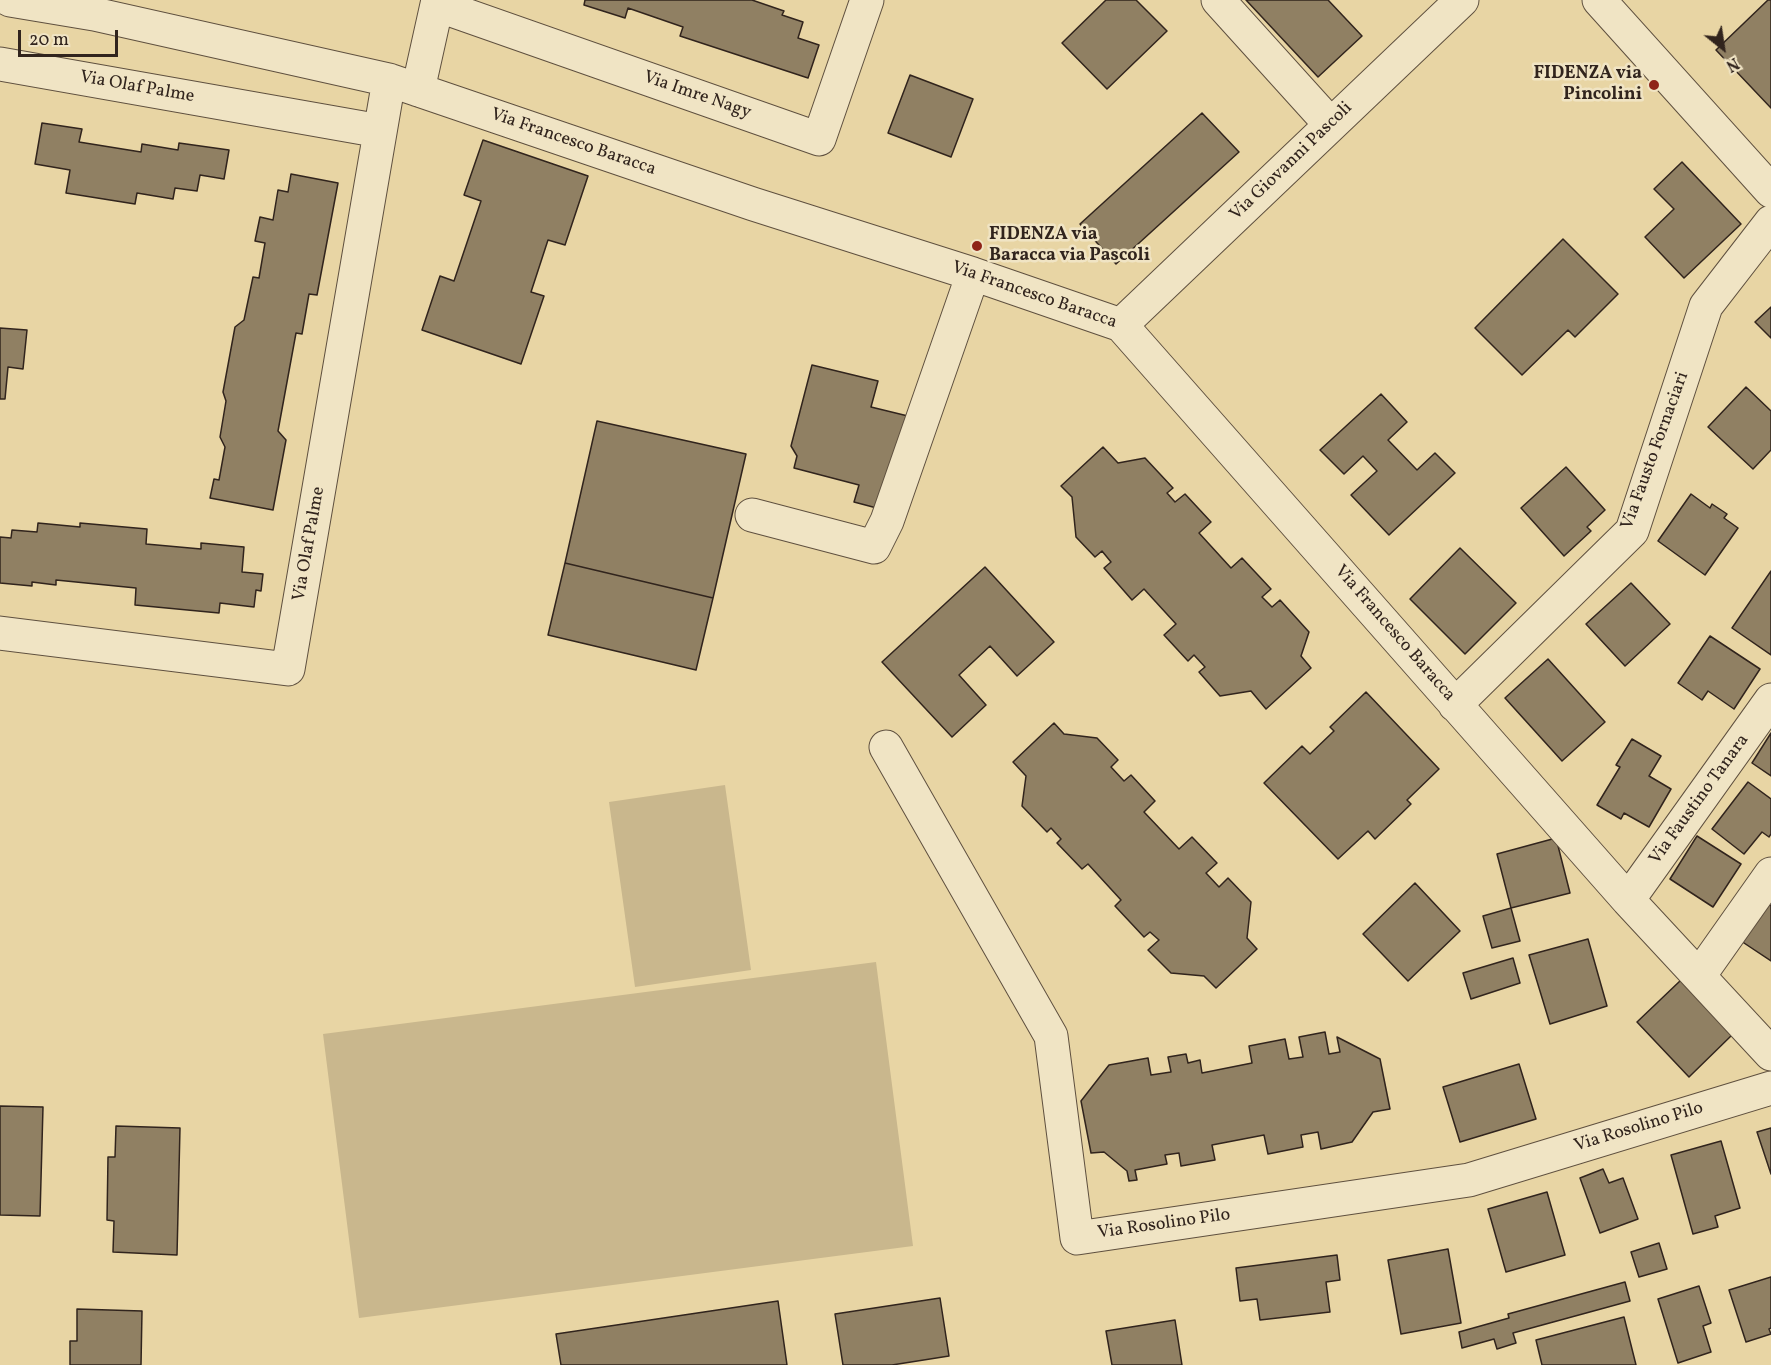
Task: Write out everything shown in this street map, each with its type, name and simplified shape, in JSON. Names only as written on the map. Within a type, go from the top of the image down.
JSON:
[{"type":"street","name":"Via Francesco Baracca","points":[[10,0],[94,14],[403,85],[753,204],[1121,324],[1628,900],[1771,1054]]},
{"type":"street","name":"Via Imre Nagy","points":[[403,85],[438,2],[819,139],[867,0]]},
{"type":"street","points":[[1218,0],[1331,125]]},
{"type":"street","name":"Via Giovanni Pascoli","points":[[1121,324],[1462,0]]},
{"type":"street","points":[[1599,0],[1771,191]]},
{"type":"street","name":"Via Olaf Palme","points":[[0,64],[380,131]]},
{"type":"street","name":"Via Olaf Palme","points":[[0,633],[288,669],[380,131],[403,85]]},
{"type":"street","name":"Via Fausto Fornaciari","points":[[1455,705],[1632,531],[1706,306],[1771,222]]},
{"type":"street","points":[[752,515],[874,547],[887,522],[973,274]]},
{"type":"street","name":"Via Faustino Tanara","points":[[1628,900],[1771,700]]},
{"type":"street","name":"Via Rosolino Pilo","points":[[886,747],[1050,1036],[1077,1238],[1469,1180],[1771,1088]]},
{"type":"street","points":[[1699,976],[1771,874]]},
{"type":"shaded area","points":[[725,785],[751,970],[635,987],[609,802]]},
{"type":"shaded area","points":[[876,962],[913,1246],[359,1318],[323,1034]]},
{"type":"building","points":[[585,0],[752,0],[784,11],[782,15],[803,22],[798,38],[819,45],[808,78],[680,36],[683,27],[628,8],[625,18],[584,5]]},
{"type":"building","points":[[1106,0],[1136,0],[1167,31],[1107,89],[1062,43]]},
{"type":"building","points":[[1246,0],[1328,0],[1362,36],[1318,77]]},
{"type":"building","points":[[1768,0],[1771,0],[1771,108],[1716,50]]},
{"type":"building","points":[[910,75],[973,99],[951,157],[888,133]]},
{"type":"building","points":[[1202,113],[1239,152],[1116,264],[1080,224]]},
{"type":"building","points":[[42,123],[82,129],[79,142],[141,152],[142,144],[178,150],[179,143],[229,150],[224,179],[200,175],[197,191],[175,188],[173,199],[137,193],[135,204],[66,193],[70,170],[35,164]]},
{"type":"building","points":[[483,140],[588,176],[565,245],[548,240],[531,292],[544,296],[521,364],[422,330],[440,276],[454,281],[481,201],[464,195]]},
{"type":"building","points":[[1682,162],[1741,224],[1684,278],[1645,237],[1674,209],[1654,189]]},
{"type":"building","points":[[291,174],[338,183],[317,295],[309,294],[302,334],[296,333],[278,431],[286,440],[273,510],[210,498],[214,479],[219,480],[225,447],[220,437],[226,401],[223,392],[235,327],[244,320],[253,277],[259,278],[265,243],[255,241],[260,217],[273,220],[278,190],[288,192]]},
{"type":"building","points":[[1563,239],[1618,294],[1575,337],[1568,330],[1522,375],[1475,328]]},
{"type":"building","points":[[1771,307],[1771,338],[1755,322]]},
{"type":"building","points":[[0,328],[27,330],[23,369],[8,367],[5,399],[0,399]]},
{"type":"building","points":[[812,365],[878,381],[871,407],[912,417],[888,511],[854,502],[859,485],[794,468],[797,456],[791,446]]},
{"type":"building","points":[[1746,387],[1771,411],[1771,450],[1753,469],[1708,427]]},
{"type":"building","points":[[1381,394],[1407,422],[1388,440],[1417,470],[1435,453],[1455,473],[1389,535],[1351,495],[1377,471],[1363,456],[1344,474],[1320,450]]},
{"type":"building","points":[[597,421],[746,454],[713,598],[565,563]]},
{"type":"building","points":[[1103,447],[1118,463],[1145,458],[1173,488],[1167,493],[1175,502],[1185,494],[1211,522],[1199,533],[1231,568],[1242,558],[1271,589],[1262,597],[1272,607],[1280,600],[1309,632],[1301,656],[1311,668],[1266,709],[1251,691],[1220,696],[1199,672],[1205,667],[1194,655],[1188,661],[1164,635],[1176,624],[1144,589],[1132,600],[1104,568],[1111,562],[1102,551],[1095,557],[1076,537],[1072,497],[1061,486]]},
{"type":"building","points":[[1566,467],[1605,510],[1587,527],[1591,531],[1564,556],[1521,508]]},
{"type":"building","points":[[1691,494],[1710,508],[1712,504],[1727,514],[1724,518],[1738,528],[1705,575],[1658,541]]},
{"type":"building","points":[[38,523],[80,527],[80,523],[147,529],[146,544],[201,549],[201,543],[244,547],[242,572],[263,574],[261,591],[256,590],[254,607],[220,603],[219,613],[135,605],[136,588],[56,580],[56,585],[32,582],[32,586],[0,583],[0,537],[11,538],[12,530],[37,532]]},
{"type":"building","points":[[1460,548],[1516,603],[1465,654],[1410,599]]},
{"type":"building","points":[[565,563],[713,598],[696,670],[548,635]]},
{"type":"building","points":[[985,567],[1054,642],[1017,676],[990,646],[959,675],[986,705],[952,737],[882,662]]},
{"type":"building","points":[[1771,571],[1771,655],[1732,628]]},
{"type":"building","points":[[1631,583],[1670,624],[1625,666],[1586,624]]},
{"type":"building","points":[[1710,636],[1760,669],[1734,709],[1708,691],[1702,700],[1678,683]]},
{"type":"building","points":[[1548,659],[1605,722],[1562,761],[1505,698]]},
{"type":"building","points":[[1366,692],[1439,769],[1407,800],[1411,804],[1375,839],[1368,831],[1338,859],[1264,783],[1302,746],[1310,754],[1334,731],[1330,727]]},
{"type":"building","points":[[1054,723],[1064,734],[1097,738],[1118,760],[1111,767],[1124,781],[1131,775],[1155,801],[1144,812],[1179,849],[1192,837],[1217,863],[1206,873],[1219,887],[1228,878],[1251,902],[1247,938],[1257,949],[1216,988],[1204,976],[1171,973],[1148,950],[1159,940],[1150,932],[1144,937],[1115,906],[1121,900],[1088,864],[1082,869],[1057,843],[1061,839],[1051,828],[1047,832],[1022,806],[1026,776],[1013,762]]},
{"type":"building","points":[[1771,733],[1771,776],[1752,763]]},
{"type":"building","points":[[1632,739],[1661,756],[1649,776],[1671,789],[1649,827],[1624,813],[1621,819],[1597,805],[1620,767],[1616,765]]},
{"type":"building","points":[[1748,782],[1771,799],[1771,834],[1769,837],[1762,832],[1744,854],[1712,829]]},
{"type":"building","points":[[1697,836],[1741,864],[1713,907],[1670,879]]},
{"type":"building","points":[[1556,838],[1570,893],[1511,908],[1497,854]]},
{"type":"building","points":[[1415,883],[1460,931],[1408,981],[1363,934]]},
{"type":"building","points":[[1768,903],[1771,906],[1771,961],[1741,941]]},
{"type":"building","points":[[1511,908],[1520,941],[1492,948],[1483,916]]},
{"type":"building","points":[[1588,939],[1607,1006],[1550,1024],[1529,955]]},
{"type":"building","points":[[1513,958],[1520,983],[1471,999],[1463,973]]},
{"type":"building","points":[[1681,980],[1733,1034],[1689,1077],[1637,1022]]},
{"type":"building","points":[[1325,1032],[1329,1054],[1340,1052],[1337,1037],[1380,1059],[1390,1109],[1373,1112],[1352,1142],[1321,1149],[1318,1132],[1301,1135],[1303,1147],[1268,1154],[1264,1135],[1212,1145],[1215,1160],[1181,1166],[1179,1153],[1165,1155],[1167,1164],[1135,1170],[1137,1180],[1129,1181],[1127,1171],[1104,1152],[1091,1153],[1081,1101],[1109,1065],[1148,1058],[1151,1075],[1171,1072],[1168,1057],[1186,1054],[1188,1063],[1200,1060],[1202,1073],[1252,1063],[1249,1046],[1285,1039],[1289,1059],[1303,1057],[1299,1037]]},
{"type":"building","points":[[1519,1064],[1536,1119],[1460,1142],[1443,1087]]},
{"type":"building","points":[[0,1106],[43,1107],[40,1216],[0,1215]]},
{"type":"building","points":[[116,1126],[180,1128],[177,1255],[113,1252],[114,1221],[107,1220],[108,1157],[115,1157]]},
{"type":"building","points":[[1771,1128],[1771,1174],[1757,1132]]},
{"type":"building","points":[[1721,1141],[1740,1208],[1715,1216],[1718,1227],[1693,1234],[1671,1155]]},
{"type":"building","points":[[1603,1169],[1609,1183],[1623,1178],[1638,1219],[1600,1233],[1580,1178]]},
{"type":"building","points":[[1547,1192],[1565,1255],[1506,1272],[1488,1209]]},
{"type":"building","points":[[1659,1243],[1667,1269],[1639,1277],[1631,1252]]},
{"type":"building","points":[[1448,1249],[1461,1323],[1401,1334],[1388,1260]]},
{"type":"building","points":[[1337,1255],[1340,1280],[1326,1282],[1330,1312],[1260,1320],[1257,1299],[1240,1301],[1236,1268]]},
{"type":"building","points":[[1771,1277],[1771,1328],[1769,1329],[1771,1334],[1746,1342],[1729,1290]]},
{"type":"building","points":[[1625,1282],[1630,1301],[1513,1333],[1516,1343],[1497,1349],[1494,1339],[1462,1348],[1459,1332],[1509,1318],[1508,1314]]},
{"type":"building","points":[[1699,1286],[1711,1323],[1703,1326],[1711,1352],[1678,1363],[1658,1299]]},
{"type":"building","points":[[940,1298],[949,1356],[892,1365],[843,1365],[835,1314]]},
{"type":"building","points":[[778,1301],[787,1365],[561,1365],[556,1334]]},
{"type":"building","points":[[77,1309],[142,1311],[141,1365],[70,1365],[70,1341],[77,1341]]},
{"type":"building","points":[[1624,1317],[1636,1365],[1542,1365],[1536,1340]]},
{"type":"building","points":[[1175,1320],[1182,1365],[1112,1365],[1106,1331]]},
{"type":"place","name":"FIDENZA via Pincolini","points":[[1654,85]]},
{"type":"place","name":"FIDENZA via Baracca via Pascoli","points":[[977,246]]}]
